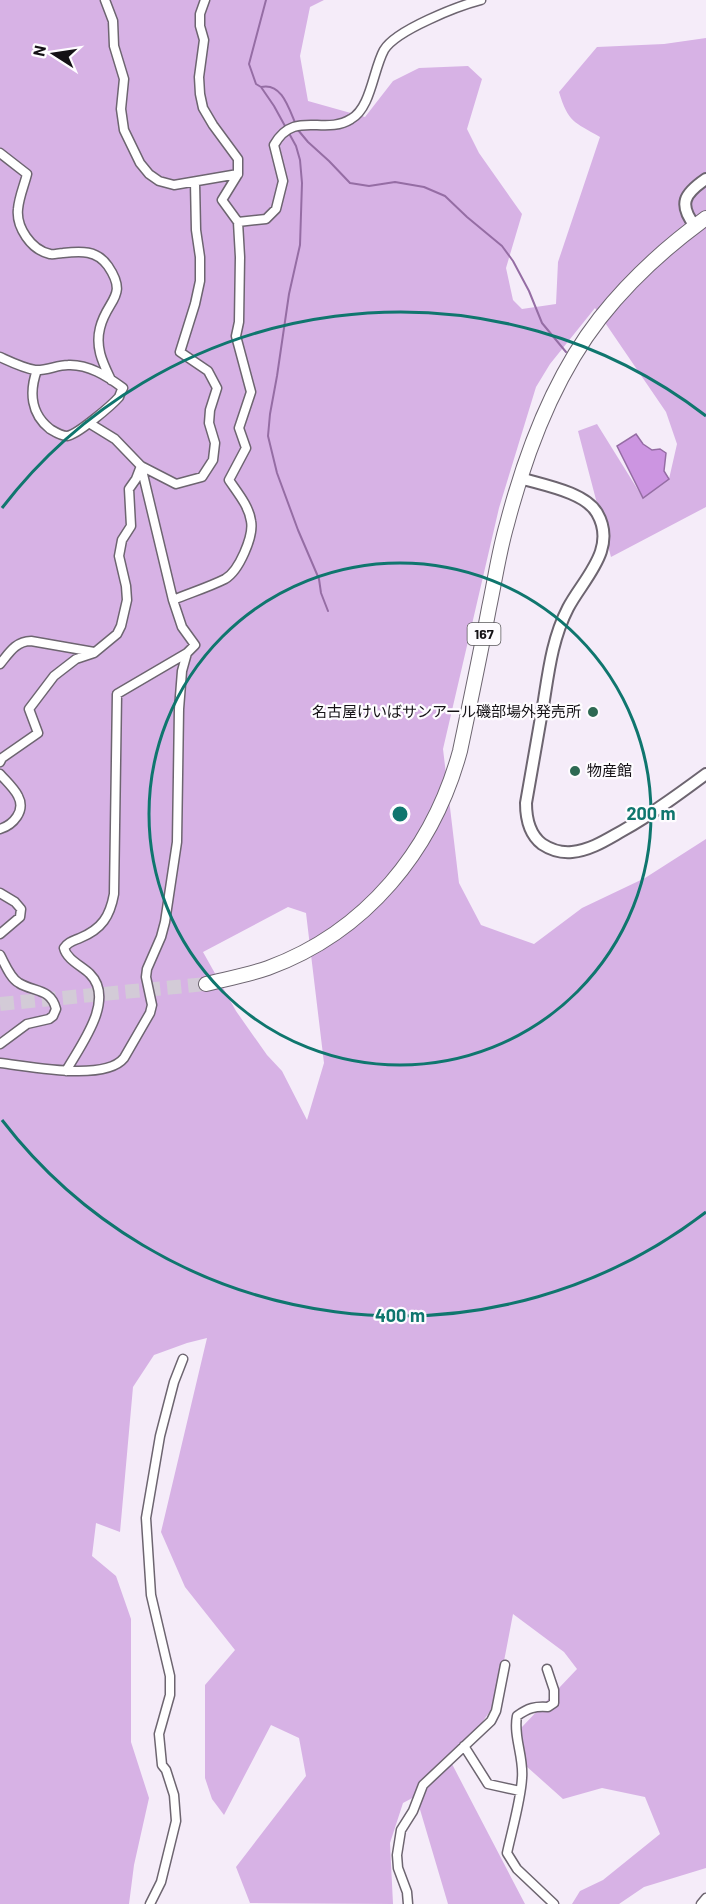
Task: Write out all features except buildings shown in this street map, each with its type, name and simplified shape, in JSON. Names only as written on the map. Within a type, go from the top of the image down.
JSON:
[{"type":"highway","name":"167","points":[[206,984],[268,968],[306,951],[345,926],[380,895],[410,860],[439,810],[456,767],[506,525],[539,426],[561,380],[599,320],[645,268],[701,222]]},
{"type":"street","points":[[105,0],[113,21],[114,46],[123,70],[121,109],[124,130],[140,163],[159,181],[174,185],[238,174]]},
{"type":"street","points":[[173,600],[228,578],[240,564],[248,546],[252,522],[245,504],[229,480],[246,448],[238,428],[250,393],[236,336],[239,322],[240,267],[238,222],[222,200],[238,174],[238,159],[203,108],[200,94],[199,77],[204,40],[200,26],[200,14],[204,0]]},
{"type":"street","points":[[238,222],[266,219],[276,209],[283,181],[274,145],[280,134],[302,124],[326,127],[350,120],[363,109],[378,64],[386,48],[400,35],[445,13],[481,0]]},
{"type":"street","points":[[0,153],[27,174],[17,211],[20,226],[27,239],[50,254],[80,251],[96,254],[107,264],[117,282],[118,289],[100,328],[99,354],[111,380]]},
{"type":"street","points":[[701,222],[687,216],[685,207],[689,193],[706,179]]},
{"type":"street","points":[[89,423],[115,439],[141,466],[176,484],[202,477],[213,460],[215,443],[210,423],[210,410],[216,388],[208,371],[180,352],[200,281],[195,182]]},
{"type":"street","points":[[0,357],[37,370],[67,365],[84,367],[123,388],[118,397],[89,423],[70,436],[66,436],[43,422],[37,415],[32,393],[37,370]]},
{"type":"street","points":[[66,1071],[86,1036],[100,1002],[96,983],[66,954],[64,948],[68,943],[99,928],[106,920],[112,904],[117,694],[195,645],[182,627],[173,600],[141,466]]},
{"type":"street","points":[[0,762],[2,758],[38,733],[29,709],[47,684],[75,659],[94,653],[117,634],[121,626],[126,586],[119,556],[122,540],[131,526],[129,489],[141,466]]},
{"type":"street","points":[[520,478],[574,495],[587,502],[597,513],[604,537],[602,550],[594,568],[568,608],[552,649],[526,803],[526,815],[536,839],[560,852],[588,849],[654,812],[706,774]]},
{"type":"street","points":[[0,664],[13,648],[24,641],[94,653]]},
{"type":"street","points":[[0,1063],[79,1072],[113,1067],[119,1064],[150,1013],[152,1005],[146,977],[165,922],[177,842],[179,709],[182,671],[187,652]]},
{"type":"street","points":[[0,774],[20,801],[18,816],[13,823],[0,830]]},
{"type":"street","points":[[0,893],[19,905],[21,913],[16,921],[0,934]]},
{"type":"street","points":[[0,955],[13,978],[22,985],[46,993],[56,1009],[49,1019],[27,1024],[0,1044]]},
{"type":"street","points":[[150,1904],[161,1882],[170,1855],[177,1821],[174,1795],[166,1770],[162,1765],[159,1734],[170,1695],[170,1676],[151,1595],[146,1518],[160,1436],[174,1382],[183,1359]]},
{"type":"street","points":[[408,1904],[398,1869],[397,1855],[401,1830],[413,1811],[423,1785],[491,1721],[496,1711],[506,1665]]},
{"type":"street","points":[[547,1669],[554,1690],[554,1703],[548,1707],[537,1706],[527,1709],[517,1716],[515,1726],[521,1753],[522,1779],[507,1853],[517,1869],[554,1904]]},
{"type":"street","points":[[464,1746],[488,1784],[520,1791]]},
{"type":"street","points":[[700,1904],[706,1898]]},
{"type":"shaded area","points":[[0,0],[324,0],[310,7],[300,56],[308,101],[365,117],[393,81],[419,68],[468,66],[482,79],[467,129],[479,153],[522,214],[506,268],[513,300],[522,309],[556,304],[558,262],[600,137],[573,120],[559,92],[597,47],[664,44],[706,38],[706,507],[611,557],[578,431],[597,424],[643,498],[669,479],[677,444],[666,412],[595,308],[550,364],[536,387],[499,508],[443,749],[459,883],[481,925],[534,944],[582,908],[645,878],[706,839],[706,1868],[644,1887],[619,1904],[572,1904],[580,1891],[603,1880],[660,1834],[645,1797],[602,1788],[563,1799],[516,1757],[522,1727],[577,1669],[564,1652],[513,1614],[496,1703],[452,1764],[525,1904],[448,1904],[416,1796],[403,1803],[390,1843],[393,1904],[250,1903],[236,1867],[306,1776],[299,1738],[271,1725],[224,1815],[212,1799],[205,1778],[205,1685],[235,1650],[185,1587],[161,1532],[207,1338],[154,1355],[133,1387],[120,1532],[96,1523],[92,1556],[116,1576],[131,1619],[131,1742],[149,1798],[134,1865],[129,1904],[0,1904]],"holes":[[[288,907],[306,913],[324,1063],[307,1120],[282,1071],[267,1055],[236,1011],[203,952]]]},
{"type":"shaded area","points":[[636,434],[643,444],[652,450],[660,449],[666,453],[664,471],[669,479],[643,498],[617,446]]},
{"type":"waterway","points":[[266,0],[249,64],[256,84],[261,87],[274,106],[296,146],[302,183],[300,245],[289,294],[268,436],[277,473],[319,579],[321,593],[328,611]]},
{"type":"waterway","points":[[261,87],[274,89],[284,98],[296,125]]},
{"type":"waterway","points":[[298,130],[350,183],[369,186],[395,182],[424,187],[445,196],[502,246],[529,291],[542,323],[566,352]]},
{"type":"tunnel","points":[[0,1004],[206,984]]},
{"type":"place","name":"名古屋けいばサンアール磯部場外発売所","points":[[593,712]]},
{"type":"place","name":"物産館","points":[[575,771]]}]
